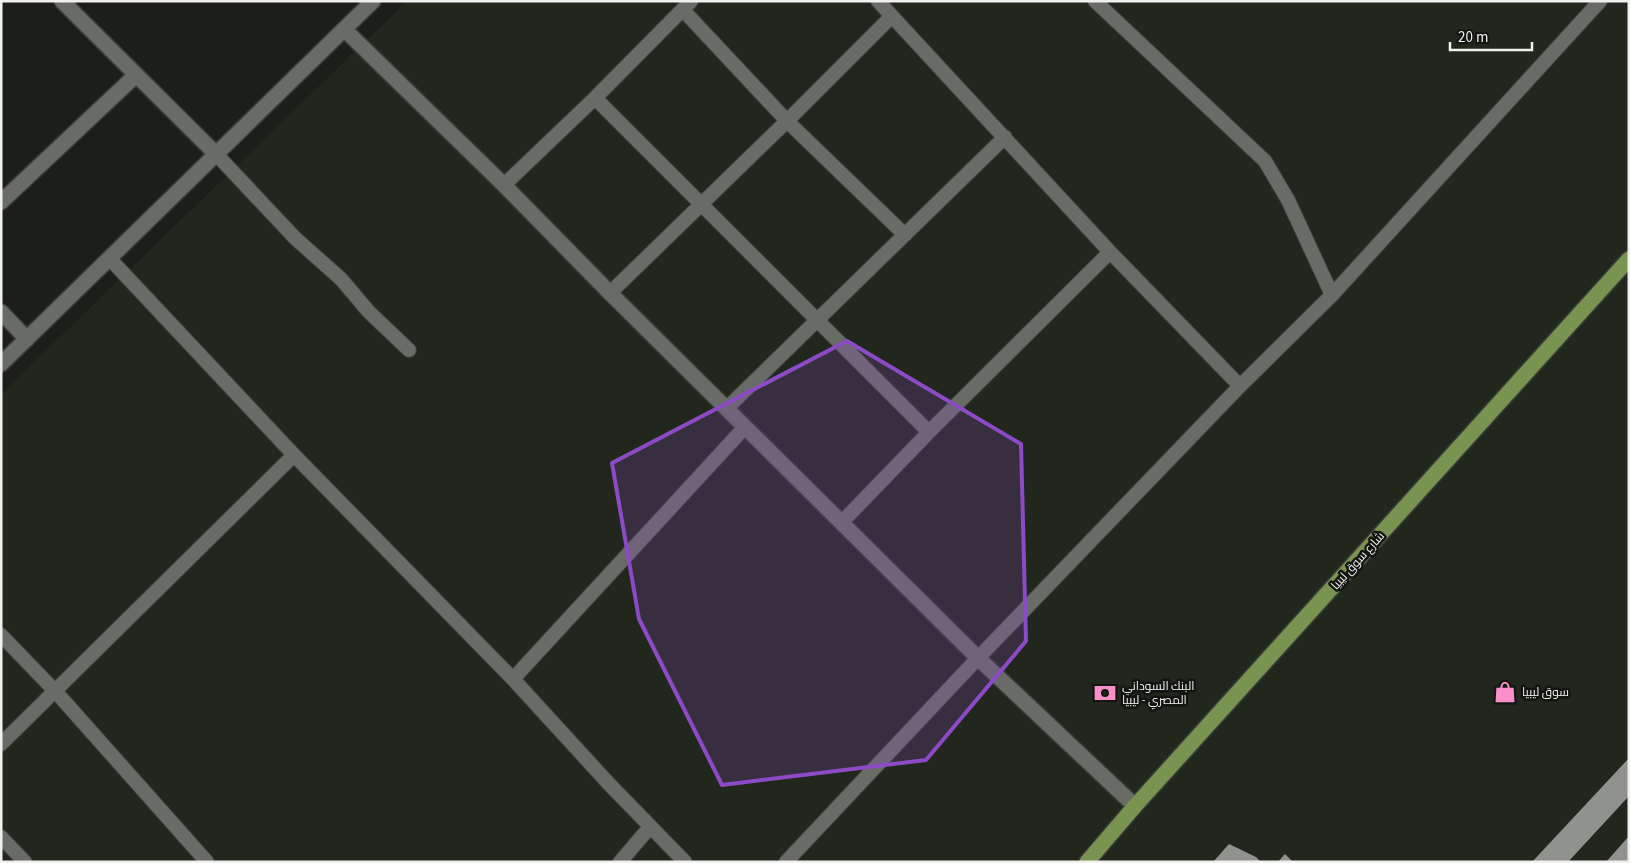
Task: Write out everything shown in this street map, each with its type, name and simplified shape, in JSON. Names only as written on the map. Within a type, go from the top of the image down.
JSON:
[{"type":"main road","name":"شارع سوق ليبيا","points":[[1087,862],[1135,806],[1629,259]]},
{"type":"street","points":[[62,1],[216,154]]},
{"type":"street","points":[[1,364],[373,1]]},
{"type":"street","points":[[344,29],[504,185],[610,293],[978,658],[1135,806]]},
{"type":"street","points":[[1,202],[136,75]]},
{"type":"street","points":[[1,312],[27,339]]},
{"type":"lane","points":[[878,1],[1110,252],[1240,386]]},
{"type":"lane","points":[[1095,1],[1265,161],[1288,200],[1332,295]]},
{"type":"lane","points":[[786,862],[978,658],[1240,386],[1332,295],[1600,1]]},
{"type":"lane","points":[[504,185],[687,5],[787,120],[904,235]]},
{"type":"lane","points":[[610,293],[892,16]]},
{"type":"lane","points":[[594,98],[929,432]]},
{"type":"lane","points":[[727,408],[1004,137]]},
{"type":"lane","points":[[216,154],[295,238],[341,279],[369,312],[409,350]]},
{"type":"lane","points":[[842,522],[929,432],[1110,252]]},
{"type":"lane","points":[[110,259],[294,455],[513,679],[650,827],[685,862]]},
{"type":"lane","points":[[513,679],[745,426]]},
{"type":"lane","points":[[1,744],[56,692],[294,455]]},
{"type":"lane","points":[[1,635],[56,692],[207,862]]},
{"type":"lane","points":[[620,862],[650,827]]},
{"type":"lane","points":[[1,838],[25,862]]},
{"type":"highlighted area","points":[[847,341],[1021,444],[1026,641],[926,760],[722,785],[639,619],[612,463]]},
{"type":"shaded area","name":"سوق ليبيا","points":[[407,1],[1629,1],[1629,862],[1,862],[1,394]]},
{"type":"building","points":[[1629,758],[1629,796],[1568,862],[1532,862]]},
{"type":"building","points":[[1629,836],[1629,862],[1606,862]]},
{"type":"building","points":[[1229,844],[1256,857],[1261,862],[1213,862]]},
{"type":"building","points":[[1285,854],[1293,862],[1278,862]]},
{"type":"place","name":"سوق ليبيا","points":[[1505,692]]},
{"type":"place","name":"البنك السوداني المصري - ليبيا","points":[[1105,693]]}]
